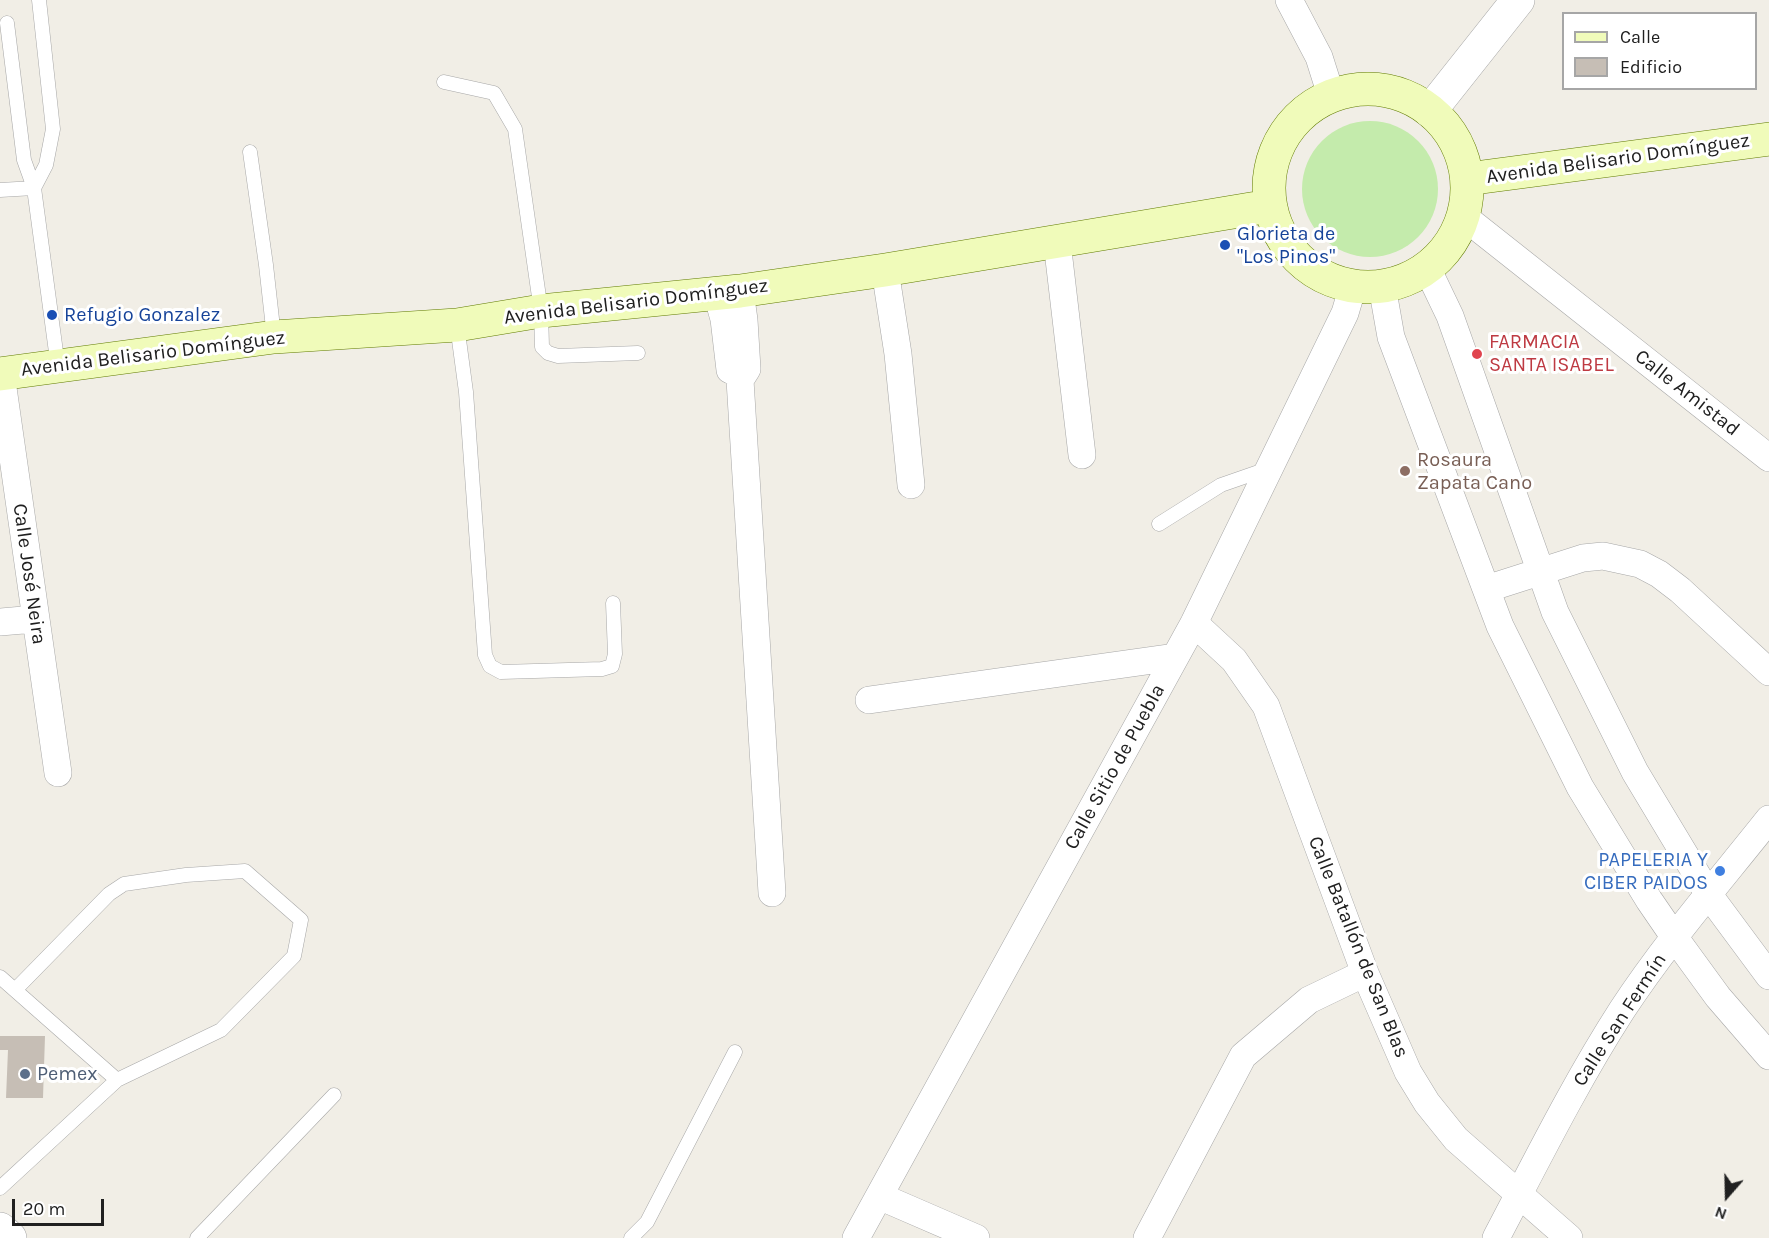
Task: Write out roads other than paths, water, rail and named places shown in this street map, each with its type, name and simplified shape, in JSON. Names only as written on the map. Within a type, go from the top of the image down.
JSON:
[{"type":"main road","points":[[1366,88],[1400,94],[1430,111],[1448,130],[1461,153],[1467,179],[1467,198],[1463,216],[1455,236],[1443,253],[1427,268],[1406,279],[1367,286],[1327,279],[1305,265],[1286,246],[1274,223],[1269,206],[1270,165],[1282,135],[1304,111],[1331,95],[1366,88]]},
{"type":"main road","name":"Avenida Belisario Domínguez","points":[[1467,179],[1769,139]]},
{"type":"main road","name":"Avenida Belisario Domínguez","points":[[0,370],[58,366],[274,338],[457,325],[541,311],[728,293],[885,270],[1269,206]]},
{"type":"street","points":[[1289,0],[1319,57],[1331,95]]},
{"type":"street","points":[[1430,111],[1518,0]]},
{"type":"street","name":"Calle Amistad","points":[[1463,216],[1769,458]]},
{"type":"street","points":[[1057,242],[1082,455]]},
{"type":"street","points":[[1427,268],[1450,316],[1555,612],[1635,772],[1709,895],[1769,976]]},
{"type":"street","points":[[885,270],[898,354],[911,484]]},
{"type":"street","points":[[1367,286],[1391,337],[1500,626],[1580,787],[1675,938],[1718,997],[1769,1056]]},
{"type":"street","name":"Calle Sitio de Puebla","points":[[856,1238],[1194,623],[1345,314],[1367,286]]},
{"type":"street","points":[[728,293],[744,320],[747,369],[740,380],[772,893]]},
{"type":"street","name":"Calle José Neira","points":[[0,370],[58,773]]},
{"type":"street","points":[[1486,589],[1583,558],[1612,558],[1640,564],[1659,574],[1680,590],[1769,672]]},
{"type":"street","points":[[0,622],[35,619]]},
{"type":"street","name":"Calle Batallón de San Blas","points":[[1194,623],[1234,660],[1266,706],[1365,972],[1408,1072],[1427,1103],[1456,1140],[1569,1238]]},
{"type":"street","points":[[869,700],[1175,657]]},
{"type":"street","name":"Calle San Fermín","points":[[1496,1238],[1590,1064],[1622,1010],[1675,938],[1769,819]]},
{"type":"street","points":[[1147,1238],[1243,1056],[1310,1000],[1365,972]]},
{"type":"street","points":[[879,1196],[976,1238]]},
{"type":"street","points":[[0,1229],[10,1238]]},
{"type":"lane","points":[[34,188],[46,165],[53,129],[39,0]]},
{"type":"lane","points":[[8,22],[24,160],[34,188],[58,366]]},
{"type":"lane","points":[[444,82],[494,93],[515,129],[541,311],[542,347],[548,353],[558,356],[638,353]]},
{"type":"lane","points":[[250,152],[274,338]]},
{"type":"lane","points":[[0,190],[34,188]]},
{"type":"lane","points":[[457,325],[466,392],[485,655],[490,666],[501,672],[602,669],[612,666],[615,654],[613,603]]},
{"type":"lane","points":[[1159,524],[1221,485],[1269,469]]},
{"type":"lane","points":[[0,1188],[117,1080],[221,1030],[294,956],[301,920],[244,871],[186,875],[124,884],[109,894],[15,990]]},
{"type":"lane","points":[[0,977],[117,1080]]},
{"type":"lane","points":[[631,1238],[647,1222],[735,1052]]},
{"type":"lane","points":[[196,1238],[334,1095]]},
{"type":"place","name":"Glorieta de \"Los Pinos\"","points":[[1225,245]]},
{"type":"place","name":"Refugio Gonzalez","points":[[52,315]]},
{"type":"place","name":"FARMACIA SANTA ISABEL","points":[[1477,354]]},
{"type":"place","name":"Rosaura Zapata Cano","points":[[1405,471]]},
{"type":"place","name":"PAPELERIA Y CIBER PAIDOS","points":[[1720,871]]},
{"type":"place","name":"Pemex","points":[[25,1074]]}]
